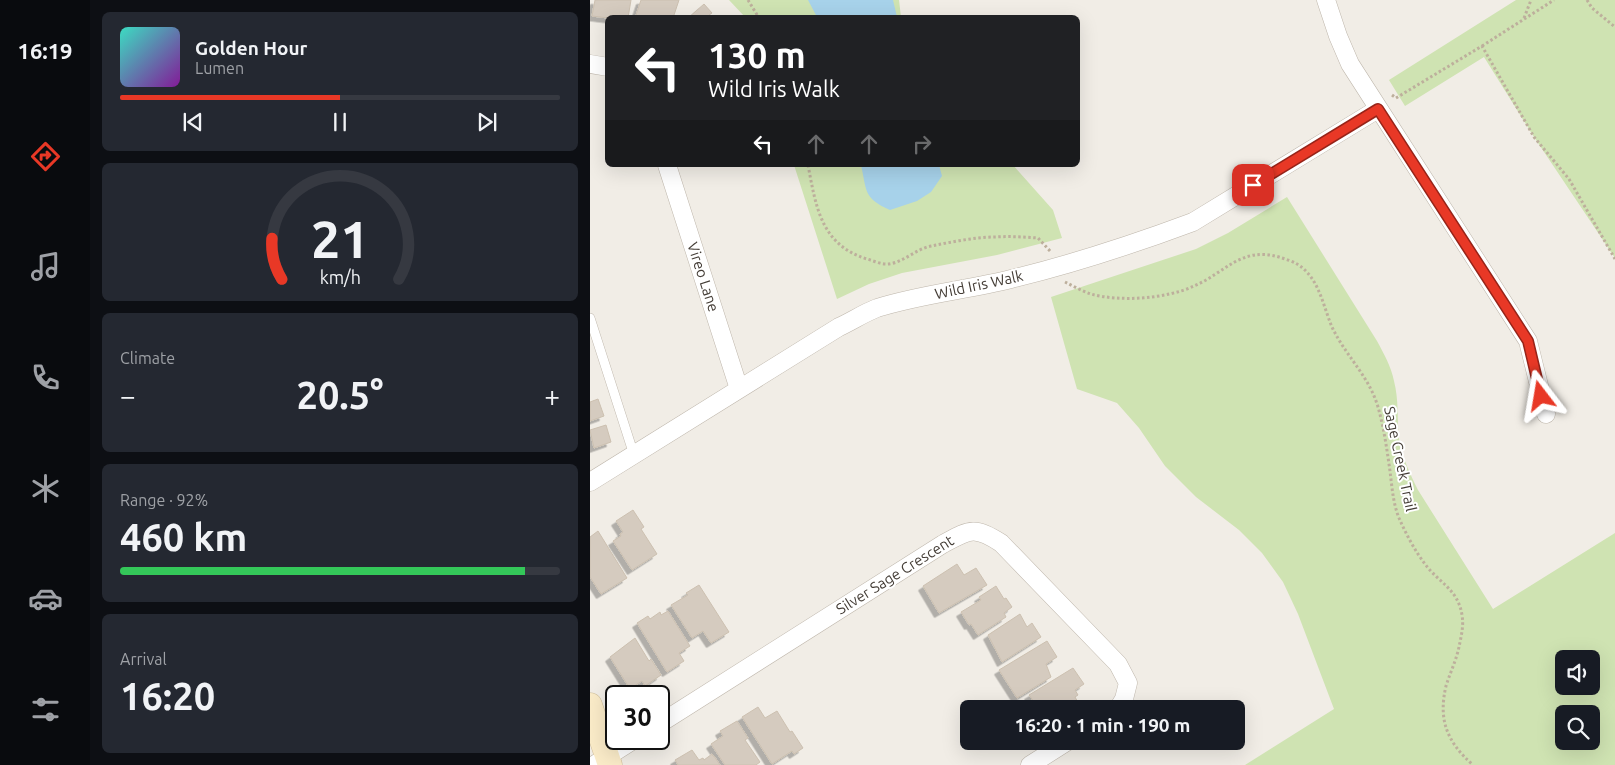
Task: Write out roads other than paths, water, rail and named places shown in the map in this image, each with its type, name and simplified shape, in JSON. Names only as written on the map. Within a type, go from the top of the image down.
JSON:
[{"type":"street","points":[[1326,0],[1350,64],[1528,341],[1546,414]]},
{"type":"street","points":[[590,64],[605,66]]},
{"type":"street","name":"Wild Iris Walk","points":[[590,482],[839,327],[875,309],[933,294],[987,285],[1057,267],[1193,222],[1374,103]]},
{"type":"street","name":"Vireo Lane","points":[[668,167],[739,388]]},
{"type":"street","name":"Silver Sage Crescent","points":[[670,717],[943,544],[963,534],[978,530],[1001,543],[1118,664],[1128,683],[1123,700]]},
{"type":"street","points":[[590,705],[604,762],[620,750]]},
{"type":"street","points":[[1030,765],[1054,750]]},
{"type":"lane","points":[[590,318],[634,455]]},
{"type":"water","points":[[808,0],[893,0],[897,15],[816,15]]},
{"type":"water","points":[[861,167],[940,167],[942,176],[931,192],[917,201],[890,210],[875,202],[866,188]]}]
